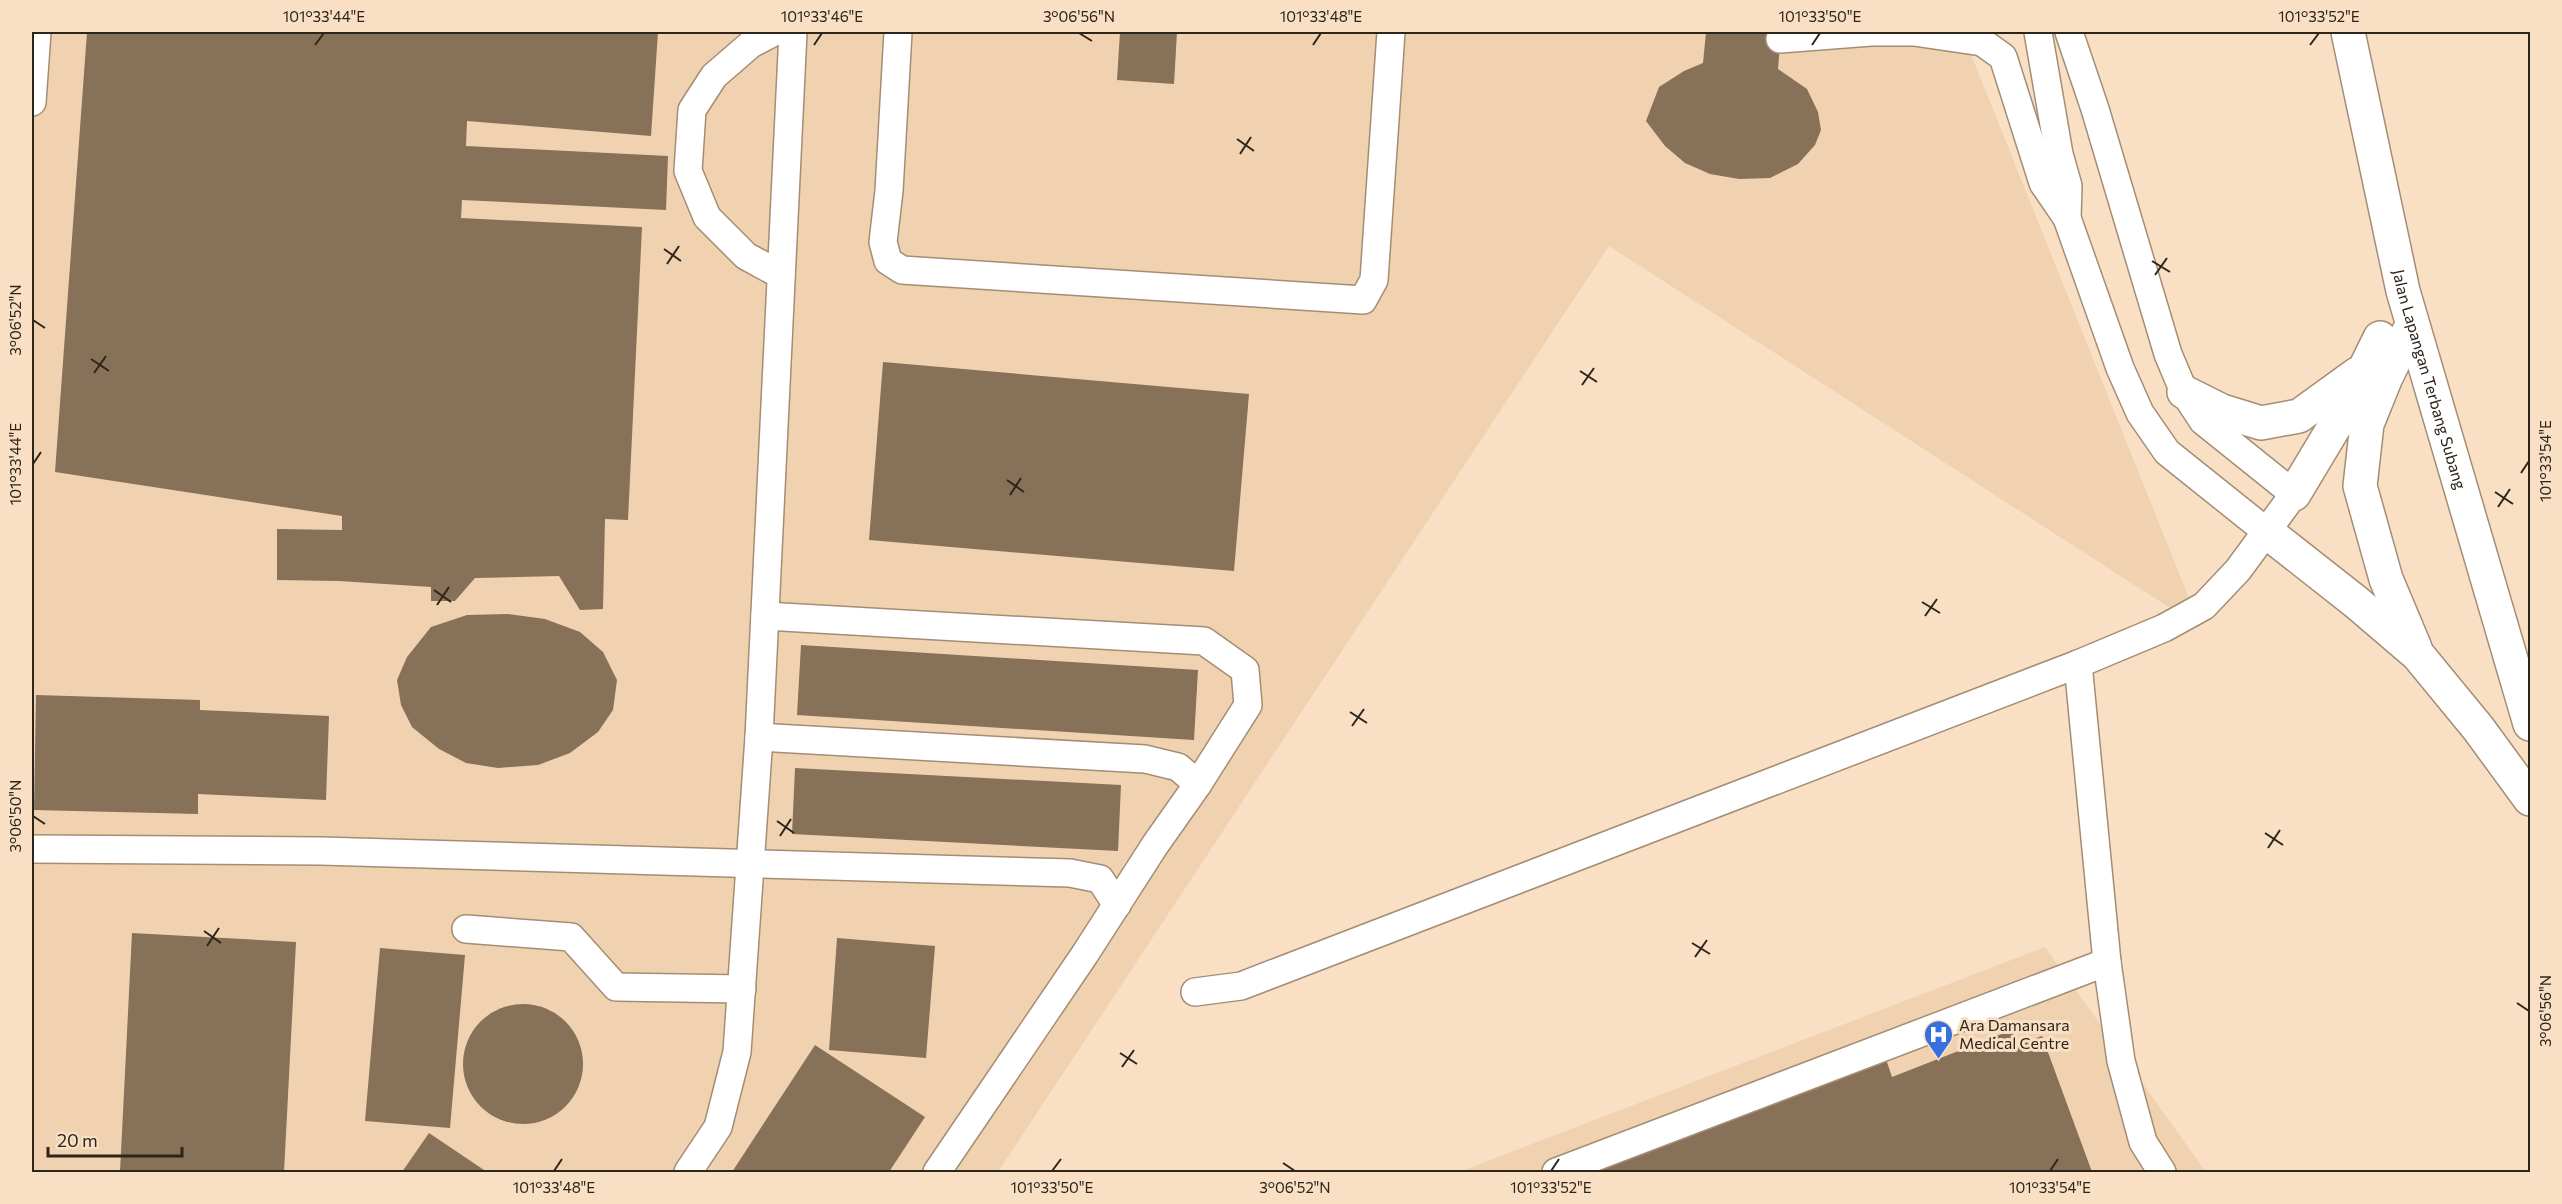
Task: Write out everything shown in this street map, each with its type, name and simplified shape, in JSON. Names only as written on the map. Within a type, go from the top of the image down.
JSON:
[{"type":"main road","name":"Jalan Lapangan Terbang Subang","points":[[2348,32],[2403,291],[2530,724]]},
{"type":"main road","points":[[2294,494],[2367,367],[2403,291]]},
{"type":"main road","points":[[2412,325],[2386,377],[2367,424],[2360,486],[2386,579],[2418,655]]},
{"type":"main road","points":[[2184,392],[2222,411],[2261,423],[2299,416],[2329,397],[2367,367]]},
{"type":"main road","points":[[2267,532],[2356,602],[2418,655],[2478,728],[2530,799]]},
{"type":"lane","points":[[32,102],[37,32]]},
{"type":"lane","points":[[774,32],[751,44],[714,76],[692,110],[688,171],[706,217],[746,256],[781,275]]},
{"type":"lane","points":[[688,1173],[718,1127],[737,1052],[752,864],[759,737],[793,32]]},
{"type":"lane","points":[[898,32],[889,191],[883,242],[888,261],[902,270],[1363,300],[1374,280],[1391,32]]},
{"type":"lane","points":[[1780,39],[1871,32],[1914,32],[1982,42],[2003,57],[2043,183],[2067,218],[2120,368],[2140,413],[2167,452],[2267,532]]},
{"type":"lane","points":[[1195,992],[1241,986],[2078,664],[2164,628],[2204,606],[2238,570],[2294,494],[2203,421],[2184,392],[2168,354],[2095,109],[2069,32]]},
{"type":"lane","points":[[2036,33],[2070,72],[2095,109]]},
{"type":"lane","points":[[2036,33],[2059,154],[2068,186],[2067,218]]},
{"type":"lane","points":[[765,616],[1204,641],[1245,670],[1248,705],[1198,784],[937,1173]]},
{"type":"lane","points":[[2078,664],[2107,962],[2121,1061],[2143,1142],[2162,1173]]},
{"type":"lane","points":[[759,737],[1145,759],[1178,767],[1198,784]]},
{"type":"lane","points":[[32,849],[321,851],[1070,873],[1100,879],[1117,905]]},
{"type":"lane","points":[[466,928],[571,937],[616,987],[742,990]]},
{"type":"lane","points":[[1556,1173],[2107,962]]},
{"type":"shaded area","points":[[32,32],[1962,32],[2201,628],[1609,246],[998,1172],[32,1172]]},
{"type":"shaded area","name":"Ara Damansara Medical Centre","points":[[2045,947],[2206,1172],[1459,1172]]},
{"type":"building","points":[[87,32],[658,32],[651,136],[467,121],[466,146],[668,156],[666,210],[462,200],[461,218],[642,227],[628,520],[605,519],[603,609],[580,610],[559,576],[475,578],[455,601],[431,601],[431,587],[339,581],[277,580],[277,529],[342,530],[342,516],[55,472]]},
{"type":"building","points":[[1120,32],[1177,32],[1174,84],[1117,80]]},
{"type":"building","points":[[1706,32],[1781,32],[1778,69],[1807,89],[1818,112],[1821,130],[1815,145],[1798,164],[1770,178],[1739,179],[1710,174],[1685,163],[1665,146],[1646,121],[1659,87],[1684,71],[1703,63]]},
{"type":"building","points":[[883,362],[1249,394],[1234,571],[869,540]]},
{"type":"building","points":[[508,614],[545,619],[580,632],[603,652],[617,680],[613,710],[598,732],[570,753],[538,765],[498,768],[466,763],[439,749],[412,727],[401,705],[397,680],[407,657],[431,627],[467,615]]},
{"type":"building","points":[[801,645],[1198,670],[1194,740],[797,715]]},
{"type":"building","points":[[36,695],[200,700],[200,710],[329,716],[326,800],[198,794],[198,814],[34,810]]},
{"type":"building","points":[[795,768],[1121,785],[1118,851],[792,834]]},
{"type":"building","points":[[132,933],[296,942],[284,1172],[120,1172]]},
{"type":"building","points":[[837,938],[935,946],[926,1058],[829,1050]]},
{"type":"building","points":[[380,948],[465,955],[450,1128],[365,1121]]},
{"type":"building","points":[[523,1004],[546,1008],[566,1021],[579,1041],[583,1064],[579,1087],[566,1107],[546,1120],[523,1124],[500,1120],[480,1107],[467,1087],[463,1064],[467,1041],[480,1021],[500,1008]]},
{"type":"building","points":[[2012,1030],[2018,1045],[2042,1036],[2092,1172],[1602,1172],[1599,1167],[1885,1056],[1892,1077]]},
{"type":"building","points":[[815,1045],[925,1117],[889,1172],[732,1172]]},
{"type":"building","points":[[429,1133],[487,1172],[402,1172]]},
{"type":"place","name":"Ara Damansara Medical Centre","points":[[1938,1060]]}]
